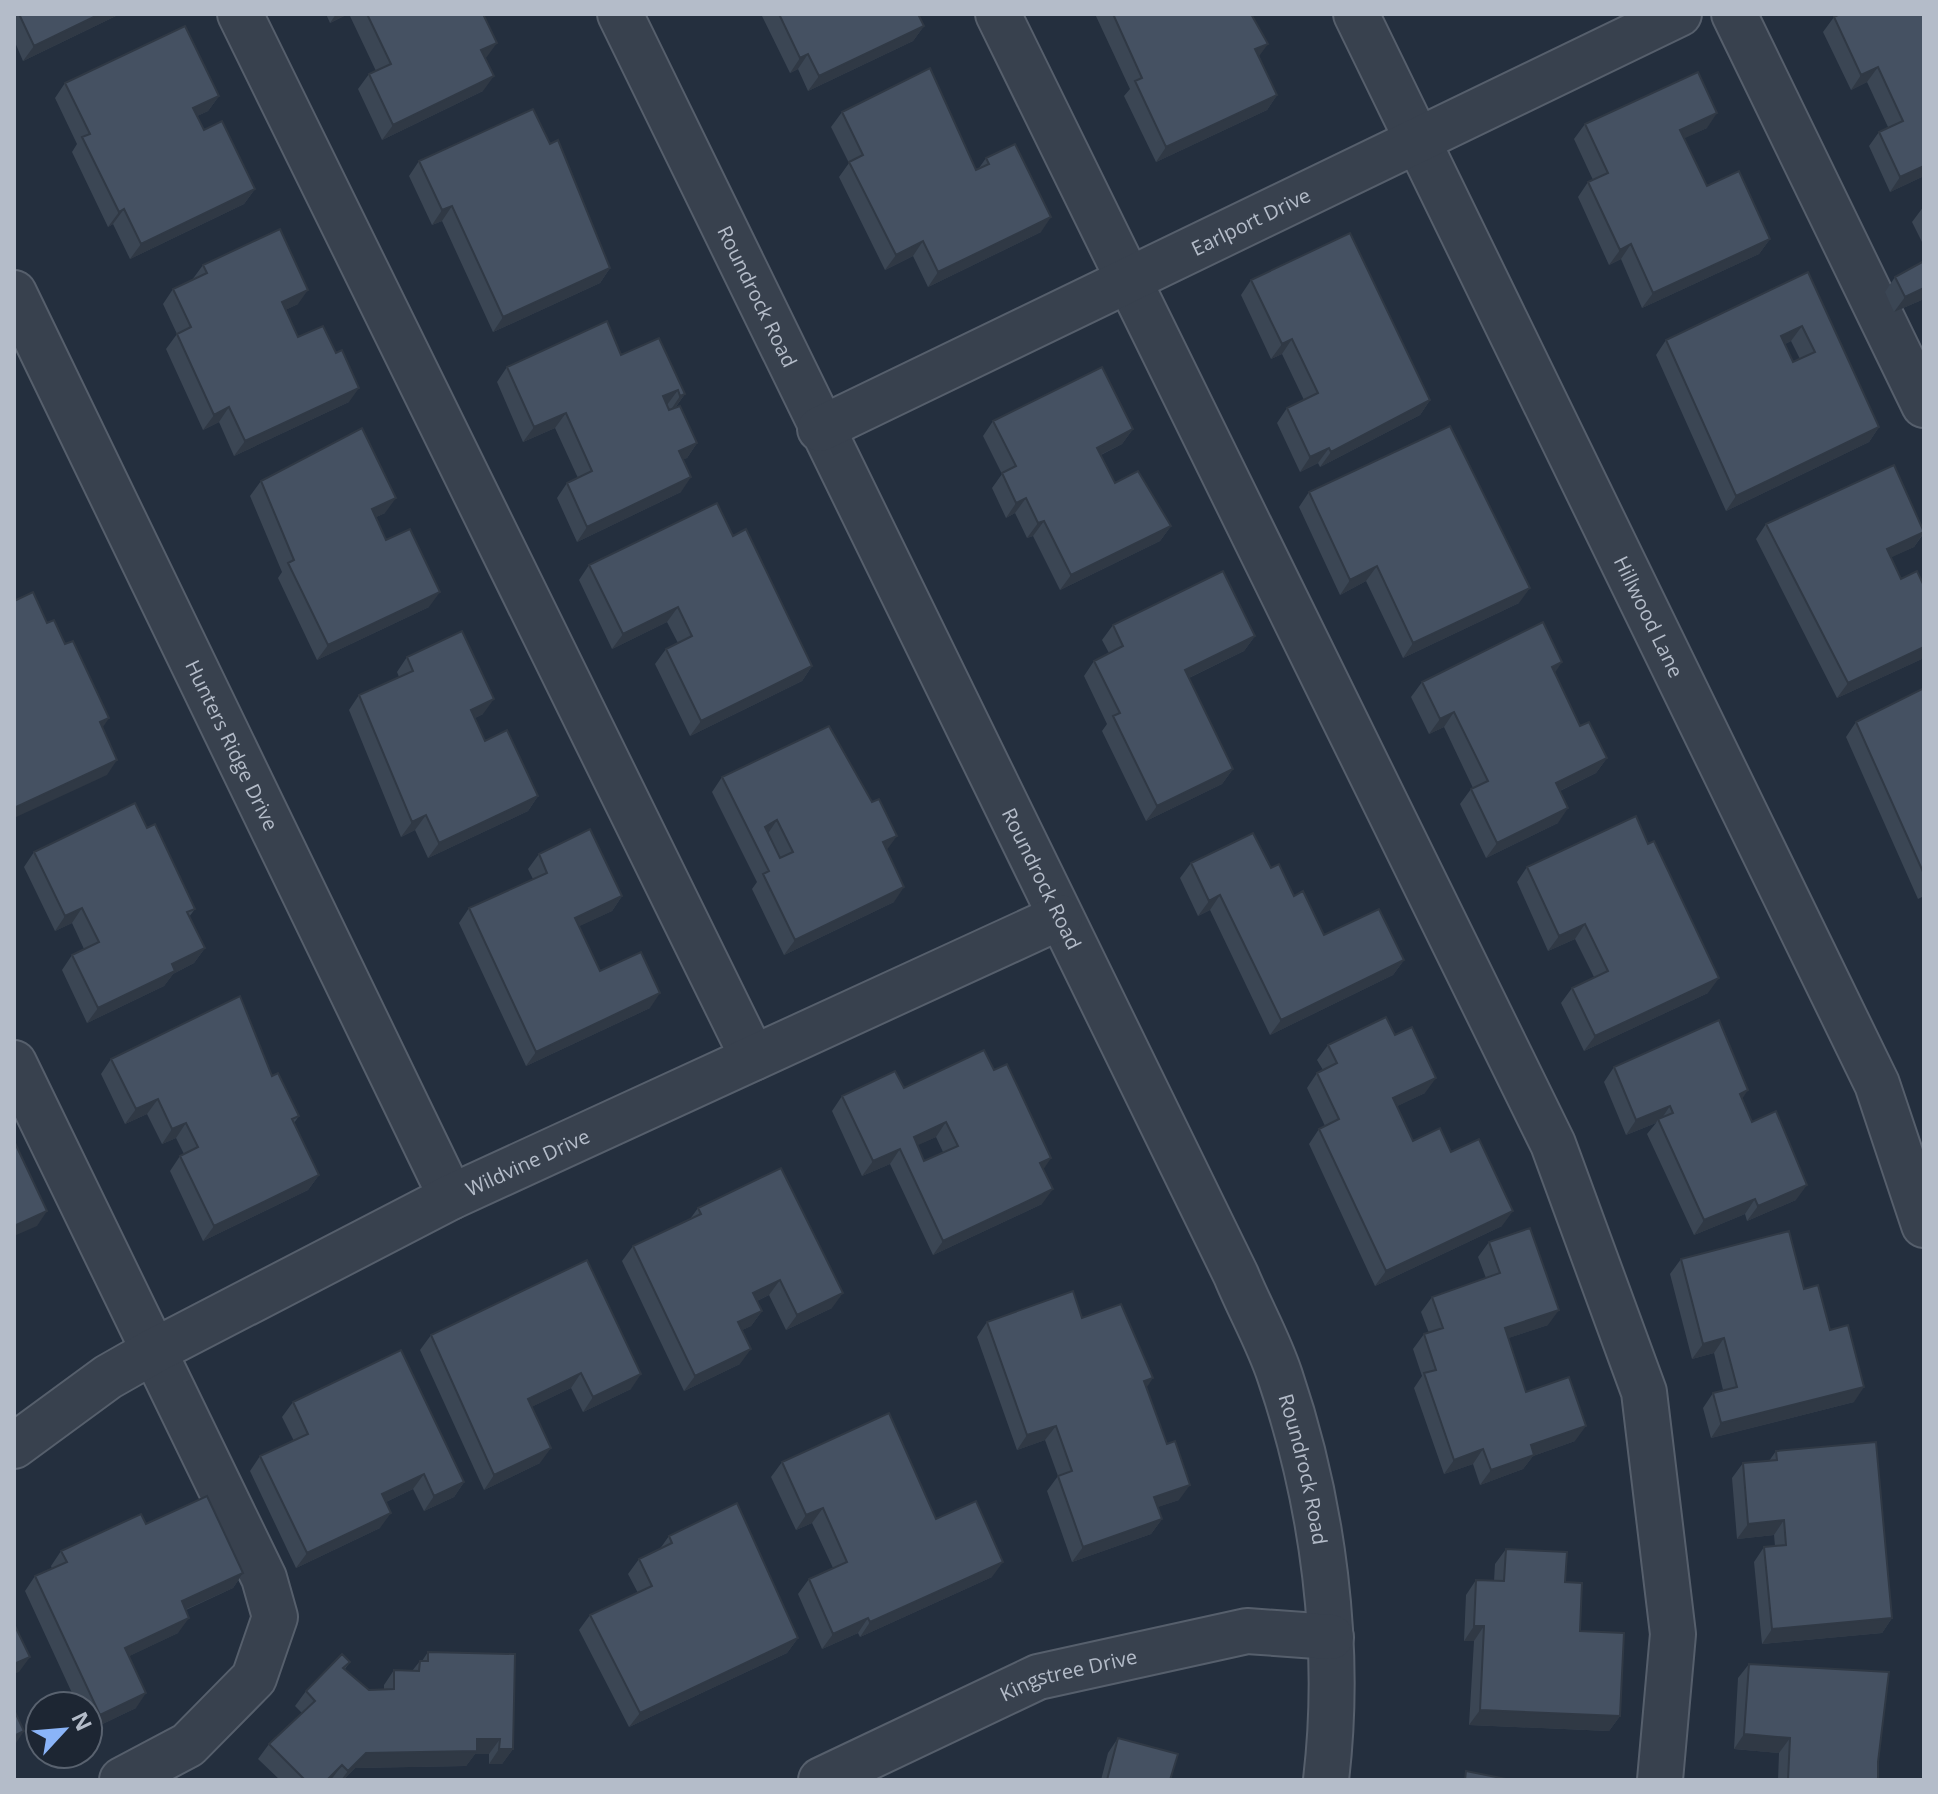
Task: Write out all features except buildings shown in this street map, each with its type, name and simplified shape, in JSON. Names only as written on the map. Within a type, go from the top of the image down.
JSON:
[{"type":"street","points":[[240,14],[753,1058]]},
{"type":"street","name":"Roundrock Road","points":[[620,14],[820,429],[1236,1275],[1280,1374],[1310,1480],[1331,1637],[1331,1740],[1326,1780]]},
{"type":"street","points":[[998,14],[1553,1144],[1644,1392],[1673,1634],[1660,1780]]},
{"type":"street","name":"Hillwood Lane","points":[[1356,14],[1877,1084],[1924,1225]]},
{"type":"street","name":"Earlport Drive","points":[[820,429],[1679,14]]},
{"type":"street","points":[[1734,14],[1924,405]]},
{"type":"street","name":"Hunters Ridge Drive","points":[[14,293],[451,1197]]},
{"type":"street","name":"Wildvine Drive","points":[[14,1446],[108,1377],[451,1197],[1060,917]]},
{"type":"street","points":[[14,1063],[264,1578],[275,1617],[254,1678],[188,1745],[122,1780]]},
{"type":"street","name":"Kingstree Drive","points":[[821,1780],[1038,1677],[1247,1631],[1331,1637]]}]
